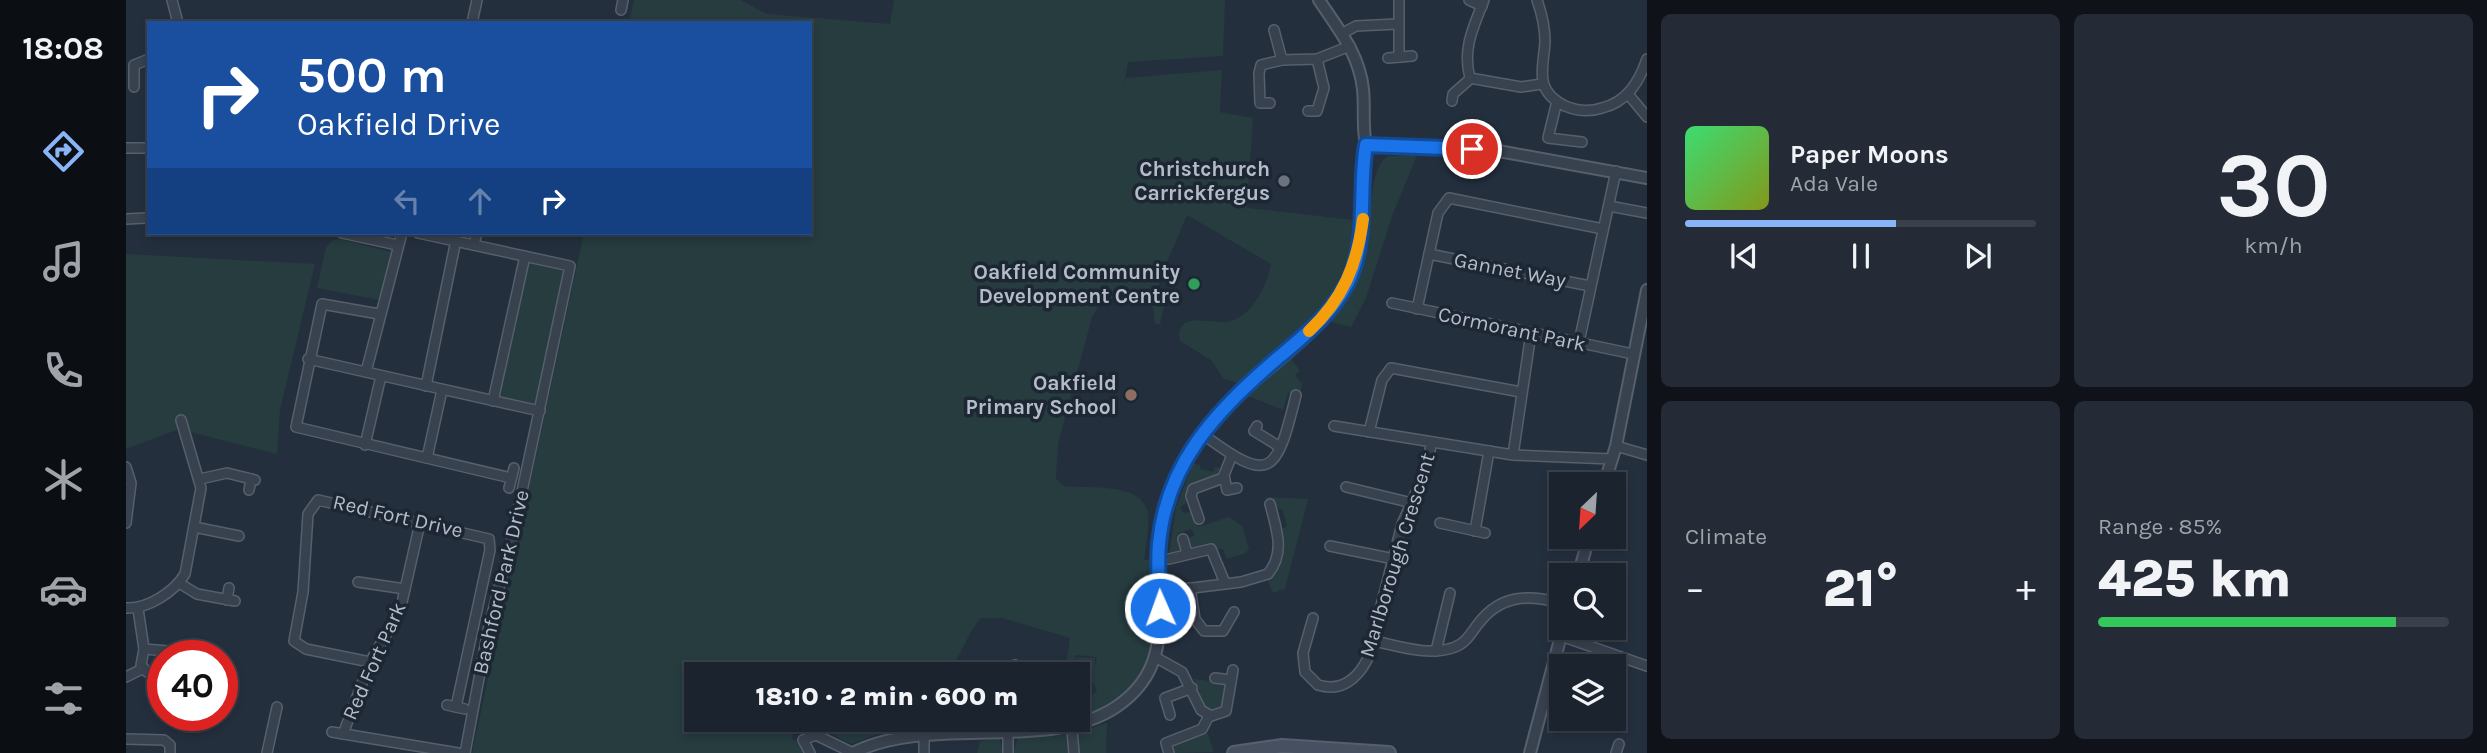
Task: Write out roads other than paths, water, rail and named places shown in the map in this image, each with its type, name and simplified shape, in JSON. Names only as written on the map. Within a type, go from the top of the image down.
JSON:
[{"type":"main road","points":[[1234,753],[1282,746],[1311,746],[1389,753]]},
{"type":"street","points":[[172,0],[177,21]]},
{"type":"street","points":[[472,21],[477,0]]},
{"type":"street","points":[[621,10],[624,0]]},
{"type":"street","points":[[1090,718],[1101,715],[1126,700],[1144,680],[1155,657],[1160,632],[1159,544],[1164,514],[1177,474],[1201,433],[1230,401],[1321,319],[1345,287],[1360,238],[1366,145],[1362,81],[1350,46],[1319,0]]},
{"type":"street","points":[[1399,0],[1399,57]]},
{"type":"street","points":[[1469,0],[1483,3],[1470,30],[1467,54],[1470,79]]},
{"type":"street","points":[[1537,0],[1544,26],[1540,71],[1542,84],[1557,101],[1576,110],[1597,110],[1613,105],[1628,94],[1647,59]]},
{"type":"street","points":[[1343,33],[1356,26],[1397,24]]},
{"type":"street","points":[[1274,30],[1282,60]]},
{"type":"street","points":[[1270,103],[1260,103],[1259,69],[1265,63],[1317,59],[1350,46]]},
{"type":"street","points":[[1388,58],[1412,56]]},
{"type":"street","points":[[1317,59],[1324,88],[1317,110]]},
{"type":"street","points":[[134,86],[134,65],[147,60]]},
{"type":"street","points":[[1470,79],[1521,87],[1542,84]]},
{"type":"street","points":[[1452,101],[1453,94],[1470,79]]},
{"type":"street","points":[[1628,94],[1647,117]]},
{"type":"street","points":[[1557,101],[1548,138],[1581,142]]},
{"type":"street","points":[[1366,145],[1493,150],[1647,178]]},
{"type":"street","points":[[126,148],[147,149]]},
{"type":"street","points":[[1579,342],[1616,172]]},
{"type":"street","points":[[1418,309],[1441,207],[1451,198],[1603,229]]},
{"type":"street","points":[[1609,206],[1647,213]]},
{"type":"street","points":[[126,219],[146,218]]},
{"type":"street","points":[[351,235],[397,245]]},
{"type":"street","points":[[366,372],[401,235]]},
{"type":"street","points":[[429,235],[525,256],[493,401]]},
{"type":"street","points":[[474,244],[476,235]]},
{"type":"street","points":[[426,386],[456,240]]},
{"type":"street","name":"Gannet Way","points":[[1429,254],[1590,286]]},
{"type":"street","name":"Bashford Park Drive","points":[[465,753],[488,630],[512,538],[570,266],[525,256]]},
{"type":"street","points":[[1608,472],[1616,446],[1647,290]]},
{"type":"street","name":"Cormorant Park","points":[[1392,303],[1633,354]]},
{"type":"street","points":[[379,314],[322,304],[296,427],[365,445],[512,473],[509,488]]},
{"type":"street","points":[[1513,455],[1531,333]]},
{"type":"street","points":[[309,359],[540,411]]},
{"type":"street","points":[[1369,432],[1382,380],[1391,368],[1521,392]]},
{"type":"street","points":[[365,445],[381,376]]},
{"type":"street","points":[[427,458],[442,390]]},
{"type":"street","points":[[1201,433],[1232,456],[1250,465],[1263,467],[1271,463],[1280,447],[1296,396]]},
{"type":"street","points":[[126,608],[138,609],[179,583],[185,573],[200,479],[181,420]]},
{"type":"street","points":[[1334,426],[1513,455],[1612,459]]},
{"type":"street","points":[[1254,431],[1280,447]]},
{"type":"street","name":"Marlborough Crescent","points":[[1313,618],[1303,664],[1308,678],[1318,685],[1332,688],[1348,683],[1364,666],[1374,641],[1402,524],[1412,503],[1432,442]]},
{"type":"street","points":[[1616,446],[1647,454]]},
{"type":"street","points":[[1440,523],[1480,532],[1489,451]]},
{"type":"street","points":[[1232,456],[1223,478],[1227,490],[1237,488]]},
{"type":"street","points":[[126,467],[131,483],[126,523]]},
{"type":"street","points":[[200,479],[219,473],[253,479],[249,490]]},
{"type":"street","points":[[1199,519],[1191,494],[1195,487],[1223,478]]},
{"type":"street","points":[[1346,487],[1412,503]]},
{"type":"street","name":"Red Fort Drive","points":[[370,662],[306,649],[294,641],[303,592],[309,509],[316,501],[325,500],[482,535],[490,541],[456,707]]},
{"type":"street","points":[[1160,592],[1266,576],[1274,566],[1279,544],[1270,504]]},
{"type":"street","points":[[1183,509],[1195,505]]},
{"type":"street","name":"Red Fort Park","points":[[343,734],[370,662],[399,613],[420,523]]},
{"type":"street","points":[[194,527],[239,536]]},
{"type":"street","points":[[1183,539],[1187,553]]},
{"type":"street","points":[[1330,546],[1394,559]]},
{"type":"street","points":[[1169,559],[1208,548],[1214,551],[1225,583]]},
{"type":"street","name":"Red Fort Park","points":[[358,582],[405,589]]},
{"type":"street","points":[[179,583],[197,594],[231,601],[229,588]]},
{"type":"street","points":[[1190,588],[1193,613],[1198,626],[1211,633],[1225,630],[1234,612]]},
{"type":"street","points":[[1436,651],[1450,593]]},
{"type":"street","points":[[1374,641],[1436,651],[1462,644],[1486,614],[1507,599],[1524,597],[1549,601]]},
{"type":"street","points":[[138,609],[144,649],[142,669]]},
{"type":"street","points":[[1530,753],[1560,640]]},
{"type":"street","points":[[1582,640],[1647,666]]},
{"type":"street","points":[[1155,657],[1182,672],[1201,710],[1209,716],[1226,711],[1232,675],[1215,678]]},
{"type":"street","points":[[126,677],[142,669],[147,670]]},
{"type":"street","points":[[1170,715],[1165,698],[1192,688]]},
{"type":"street","points":[[267,753],[277,708]]},
{"type":"street","points":[[1170,753],[1166,743],[1202,730],[1209,716]]},
{"type":"street","name":"Red Fort Park","points":[[332,732],[458,753]]},
{"type":"street","points":[[810,753],[803,740],[816,735],[853,753],[877,743],[977,732]]},
{"type":"street","points":[[1008,732],[1008,753]]},
{"type":"street","points":[[1072,732],[1074,753]]},
{"type":"street","points":[[924,736],[924,753]]},
{"type":"street","points":[[126,739],[164,740],[170,745],[170,753]]},
{"type":"place","name":"Christchurch Carrickfergus","points":[[1284,181]]},
{"type":"place","name":"Oakfield Community Development Centre","points":[[1194,284]]},
{"type":"place","name":"Oakfield Primary School","points":[[1131,395]]}]
